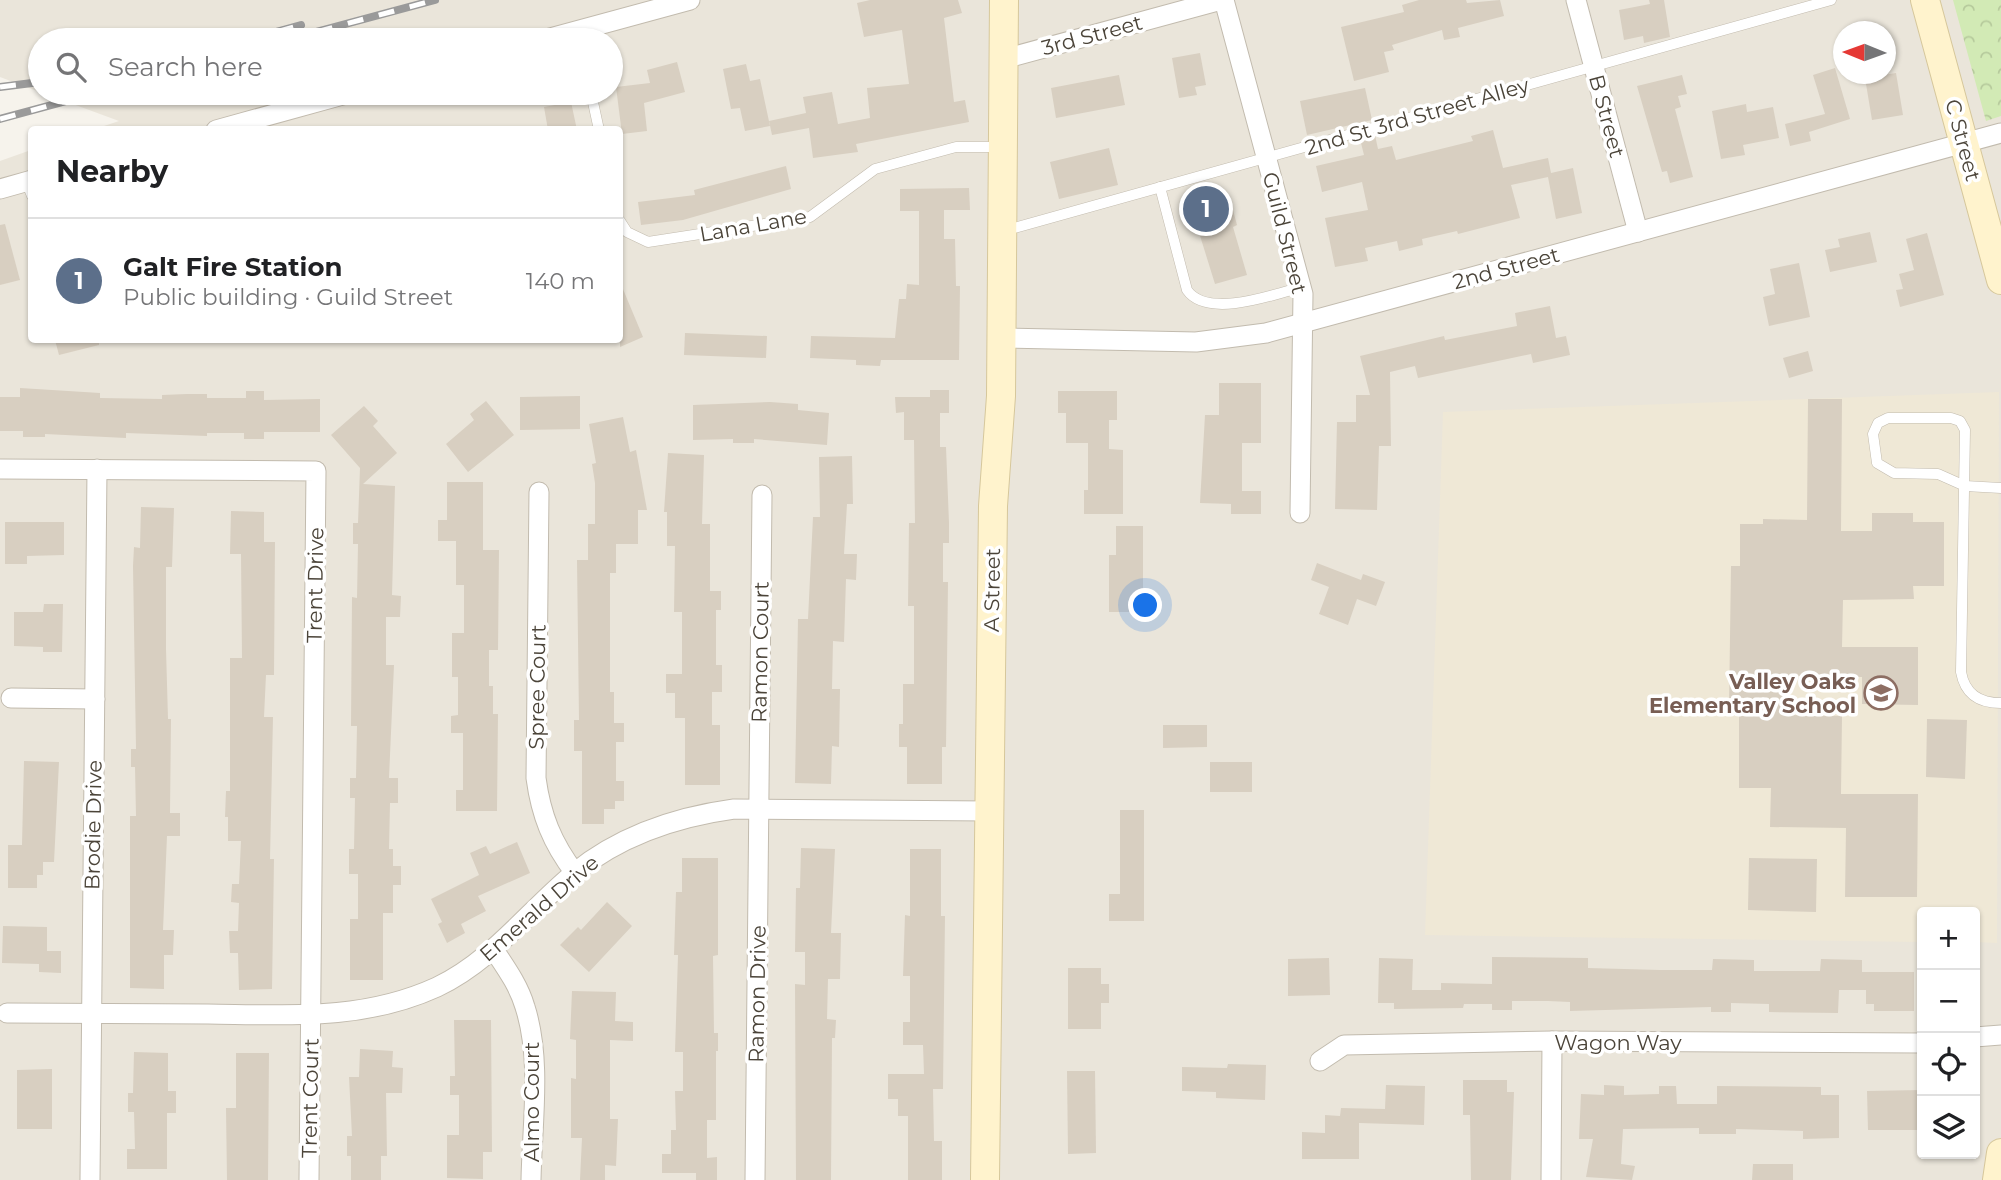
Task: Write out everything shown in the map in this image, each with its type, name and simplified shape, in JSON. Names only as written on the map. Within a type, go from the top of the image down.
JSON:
[{"type":"street","points":[[601,28],[690,0]]},
{"type":"street","name":"A Street","points":[[985,1180],[993,506],[1002,338],[1004,0]]},
{"type":"street","name":"3rd Street","points":[[1004,60],[1222,0]]},
{"type":"street","name":"Guild Street","points":[[1222,0],[1301,287],[1300,513]]},
{"type":"street","name":"B Street","points":[[1576,0],[1638,232]]},
{"type":"street","name":"C Street","points":[[1925,0],[2001,280]]},
{"type":"street","points":[[230,126],[307,105]]},
{"type":"street","name":"2nd Street","points":[[1002,338],[1196,342],[1231,339],[1302,323],[2001,132]]},
{"type":"street","points":[[0,188],[28,186]]},
{"type":"street","name":"Trent Drive","points":[[0,469],[316,471],[310,1015]]},
{"type":"street","name":"Brodie Drive","points":[[90,1180],[97,470]]},
{"type":"street","name":"Spree Court","points":[[539,492],[536,778],[540,806],[549,831],[575,873]]},
{"type":"street","name":"Ramon Court","points":[[758,808],[762,495]]},
{"type":"street","points":[[11,698],[95,699]]},
{"type":"street","name":"Emerald Drive","points":[[7,1013],[352,1013],[403,1001],[438,987],[494,950],[575,873],[603,853],[661,825],[695,815],[758,808],[989,811]]},
{"type":"street","name":"Ramon Drive","points":[[755,1180],[758,808]]},
{"type":"street","name":"Almo Court","points":[[494,950],[513,978],[530,1025],[533,1048],[531,1180]]},
{"type":"street","name":"Trent Court","points":[[309,1180],[310,1015]]},
{"type":"street","points":[[1980,1037],[2001,1035]]},
{"type":"street","points":[[1551,1180],[1552,1041]]},
{"type":"street","name":"Wagon Way","points":[[1320,1061],[1344,1045],[1552,1041],[1917,1043]]},
{"type":"street","points":[[1997,1180],[2001,1153]]},
{"type":"lane","name":"2nd St 3rd Street Alley","points":[[1003,232],[1831,0]]},
{"type":"lane","points":[[594,105],[598,126]]},
{"type":"lane","name":"Lana Lane","points":[[623,226],[627,232],[648,242],[810,217],[875,169],[956,147],[1003,147]]},
{"type":"lane","points":[[1160,187],[1187,289],[1193,298],[1205,303],[1249,301],[1301,287]]},
{"type":"lane","points":[[2001,488],[1965,486],[1938,474],[1885,470],[1877,463],[1874,452],[1873,434],[1878,423],[1888,418],[1951,418],[1960,421],[1965,430],[1965,486],[1963,683],[1975,698],[2001,704]]},
{"type":"shaded area","points":[[0,0],[2001,0],[2001,1180],[0,1180],[0,161],[28,151],[28,343],[623,343],[623,126],[104,126],[119,121],[76,105],[623,105],[623,28],[28,28],[28,88],[0,77]]},
{"type":"shaded area","points":[[1999,392],[1997,943],[1980,942],[1980,907],[1917,907],[1917,942],[1425,935],[1443,412]]},
{"type":"green space","points":[[1953,0],[2001,0],[2001,116],[1986,121]]},
{"type":"building","points":[[870,0],[958,0],[962,13],[944,18],[954,102],[965,100],[969,122],[856,144],[858,152],[813,158],[809,128],[772,135],[769,121],[806,113],[803,97],[832,92],[838,124],[870,118],[867,88],[909,84],[902,30],[864,37],[857,3]]},
{"type":"building","points":[[1419,0],[1466,0],[1467,3],[1500,0],[1504,16],[1458,28],[1460,37],[1444,40],[1442,30],[1392,45],[1394,50],[1384,52],[1389,72],[1354,81],[1341,27],[1404,12],[1402,5]]},
{"type":"building","points":[[1649,0],[1664,0],[1670,37],[1644,43],[1643,36],[1624,40],[1619,10],[1650,4]]},
{"type":"building","points":[[1200,53],[1206,85],[1195,87],[1197,95],[1179,98],[1172,58]]},
{"type":"building","points":[[677,62],[685,92],[644,103],[647,131],[623,134],[618,105],[623,105],[623,86],[650,83],[647,70]]},
{"type":"building","points":[[746,64],[750,81],[760,79],[770,126],[745,131],[740,108],[731,109],[723,69]]},
{"type":"building","points":[[1833,69],[1833,84],[1840,84],[1850,119],[1809,132],[1811,141],[1790,146],[1785,124],[1825,114],[1813,75]]},
{"type":"building","points":[[1896,73],[1903,115],[1872,120],[1866,84],[1896,84]]},
{"type":"building","points":[[1119,75],[1125,105],[1056,118],[1051,88]]},
{"type":"building","points":[[1682,75],[1687,94],[1678,96],[1681,107],[1675,109],[1693,177],[1670,183],[1667,171],[1662,172],[1637,86]]},
{"type":"building","points":[[1365,88],[1372,120],[1307,135],[1300,101]]},
{"type":"building","points":[[1746,104],[1747,112],[1773,107],[1779,138],[1743,145],[1745,155],[1721,159],[1712,111]]},
{"type":"building","points":[[572,105],[576,126],[547,126],[544,107]]},
{"type":"building","points":[[1493,130],[1503,168],[1548,158],[1551,173],[1573,168],[1582,213],[1556,219],[1548,177],[1511,185],[1520,218],[1458,234],[1457,231],[1422,239],[1423,245],[1399,251],[1397,241],[1365,248],[1368,261],[1335,267],[1325,218],[1368,210],[1362,182],[1322,192],[1316,166],[1364,155],[1360,139],[1375,135],[1378,149],[1392,146],[1396,160],[1473,141],[1471,136]]},
{"type":"building","points":[[1109,148],[1118,185],[1059,199],[1050,162]]},
{"type":"building","points":[[786,166],[791,189],[683,220],[641,225],[638,202],[695,195],[694,190]]},
{"type":"building","points":[[969,188],[970,210],[944,210],[944,239],[955,239],[956,286],[960,286],[959,360],[881,360],[880,366],[856,365],[856,360],[810,358],[811,336],[895,338],[899,299],[906,299],[907,284],[919,285],[919,211],[900,211],[900,189]]},
{"type":"building","points":[[1230,199],[1237,225],[1233,227],[1247,275],[1215,284],[1192,210]]},
{"type":"building","points":[[5,224],[20,280],[0,285],[0,225]]},
{"type":"building","points":[[1870,232],[1877,262],[1830,272],[1825,250],[1840,247],[1838,239]]},
{"type":"building","points":[[1927,233],[1944,295],[1900,307],[1896,290],[1903,289],[1899,274],[1914,270],[1906,239]]},
{"type":"building","points":[[1799,263],[1810,317],[1769,326],[1763,297],[1775,294],[1770,269]]},
{"type":"building","points":[[623,289],[643,337],[620,347],[620,343],[623,343]]},
{"type":"building","points":[[1550,306],[1556,338],[1566,336],[1570,355],[1533,363],[1531,354],[1418,378],[1415,366],[1390,372],[1391,446],[1379,446],[1377,510],[1335,509],[1337,422],[1356,422],[1356,395],[1370,395],[1360,356],[1444,336],[1445,340],[1517,326],[1515,313]]},
{"type":"building","points":[[685,333],[767,336],[766,358],[684,355]]},
{"type":"building","points":[[56,343],[99,343],[99,345],[59,355]]},
{"type":"building","points":[[1808,351],[1813,371],[1789,378],[1783,358]]},
{"type":"building","points":[[1219,383],[1261,383],[1261,443],[1242,443],[1242,491],[1261,491],[1261,514],[1231,514],[1231,504],[1200,503],[1205,415],[1219,415]]},
{"type":"building","points":[[20,388],[100,393],[100,398],[162,399],[162,395],[207,394],[207,398],[246,398],[246,391],[264,391],[264,400],[320,399],[320,432],[264,432],[264,439],[244,439],[244,433],[207,433],[207,436],[126,433],[126,438],[45,434],[45,437],[23,437],[23,431],[0,431],[0,397],[20,397]]},
{"type":"building","points":[[930,390],[949,390],[949,413],[940,413],[940,447],[946,447],[949,523],[949,543],[943,543],[943,582],[948,582],[946,747],[942,747],[942,784],[907,784],[907,747],[899,747],[899,724],[903,724],[903,684],[914,684],[914,606],[908,606],[909,523],[915,523],[914,440],[904,440],[904,412],[896,413],[895,397],[930,397]]},
{"type":"building","points":[[1058,391],[1117,391],[1117,420],[1109,420],[1109,449],[1123,450],[1123,514],[1084,514],[1084,490],[1088,490],[1088,443],[1066,443],[1066,413],[1058,413]]},
{"type":"building","points":[[580,396],[580,429],[520,430],[520,397]]},
{"type":"building","points":[[1808,399],[1842,399],[1841,531],[1872,531],[1872,513],[1913,513],[1913,522],[1944,522],[1944,586],[1913,586],[1914,599],[1843,600],[1842,647],[1918,647],[1918,705],[1862,704],[1862,677],[1789,676],[1789,715],[1842,716],[1841,794],[1918,794],[1917,897],[1845,897],[1846,828],[1770,827],[1771,788],[1739,788],[1739,708],[1729,708],[1731,566],[1740,566],[1740,524],[1763,524],[1763,519],[1807,520]]},
{"type":"building","points":[[486,401],[514,435],[468,472],[446,444],[474,420],[470,414]]},
{"type":"building","points":[[770,402],[798,404],[798,410],[829,413],[827,445],[754,439],[754,443],[733,443],[733,439],[693,440],[693,405]]},
{"type":"building","points":[[364,406],[378,421],[373,426],[397,453],[363,484],[395,486],[392,595],[401,596],[400,617],[386,617],[386,665],[394,665],[389,778],[398,778],[398,803],[390,803],[389,849],[393,849],[393,866],[401,866],[401,885],[393,885],[393,913],[383,913],[383,980],[350,980],[350,919],[358,919],[358,874],[349,874],[349,849],[354,849],[355,798],[350,798],[350,778],[356,778],[357,726],[351,726],[352,597],[357,598],[358,544],[353,544],[353,523],[358,523],[360,468],[331,435]]},
{"type":"building","points":[[623,417],[630,452],[636,450],[647,510],[638,510],[638,544],[616,544],[616,573],[610,573],[610,692],[614,692],[614,723],[624,723],[624,742],[616,742],[616,781],[624,781],[624,801],[615,801],[615,809],[604,809],[604,824],[582,824],[582,751],[574,751],[574,720],[579,720],[577,560],[588,560],[588,524],[595,524],[592,464],[596,463],[589,424]]},
{"type":"building","points":[[668,453],[704,455],[702,524],[710,524],[710,591],[721,591],[721,610],[716,610],[716,665],[722,665],[722,692],[712,692],[712,725],[720,725],[720,785],[685,785],[685,718],[675,718],[675,693],[666,693],[666,674],[682,674],[682,612],[674,612],[675,546],[667,546],[667,512],[664,512]]},
{"type":"building","points":[[852,456],[853,504],[847,504],[844,554],[857,554],[856,580],[846,579],[844,642],[833,641],[832,689],[840,689],[839,747],[832,746],[831,784],[795,783],[798,619],[808,619],[813,517],[820,517],[819,457]]},
{"type":"building","points":[[447,482],[483,482],[483,550],[499,550],[498,650],[489,650],[489,686],[493,686],[493,714],[498,714],[497,811],[456,811],[456,790],[463,790],[463,733],[451,733],[451,716],[458,715],[458,677],[452,677],[452,633],[464,633],[464,585],[456,585],[456,541],[438,541],[438,520],[447,520]]},
{"type":"building","points":[[141,507],[174,508],[172,567],[166,567],[166,649],[168,719],[171,719],[170,813],[180,813],[180,836],[167,836],[163,930],[174,930],[173,955],[164,955],[164,989],[130,988],[130,816],[136,816],[135,767],[131,767],[131,749],[136,749],[133,566],[134,547],[140,548]]},
{"type":"building","points":[[231,511],[264,512],[264,542],[275,542],[274,675],[266,675],[264,717],[273,717],[270,859],[274,859],[272,989],[239,990],[238,953],[230,953],[229,931],[238,931],[239,903],[231,902],[232,884],[239,884],[241,841],[228,841],[228,817],[225,817],[226,791],[230,791],[230,658],[242,658],[241,554],[230,554]]},
{"type":"building","points":[[5,522],[64,522],[64,555],[27,556],[27,564],[5,564]]},
{"type":"building","points":[[1116,526],[1143,526],[1143,612],[1109,612],[1109,555],[1116,555]]},
{"type":"building","points":[[1317,563],[1361,580],[1363,574],[1385,582],[1376,606],[1357,599],[1348,625],[1319,614],[1329,587],[1311,580]]},
{"type":"building","points":[[44,604],[63,604],[62,652],[43,652],[43,647],[14,646],[14,612],[43,612]]},
{"type":"building","points":[[1927,719],[1967,720],[1965,779],[1926,777]]},
{"type":"building","points":[[1163,725],[1207,725],[1207,747],[1163,748]]},
{"type":"building","points":[[24,761],[59,762],[54,862],[43,862],[43,875],[37,875],[37,888],[8,888],[8,845],[22,845]]},
{"type":"building","points":[[1210,762],[1252,762],[1252,792],[1210,792]]},
{"type":"building","points":[[1120,810],[1144,810],[1144,921],[1109,921],[1109,894],[1120,894]]},
{"type":"building","points":[[517,842],[530,873],[478,896],[486,911],[461,924],[465,933],[447,943],[438,924],[442,922],[431,899],[479,875],[470,853],[486,846],[490,854]]},
{"type":"building","points":[[801,848],[835,849],[831,933],[841,933],[840,979],[828,979],[827,1019],[836,1020],[835,1038],[832,1038],[831,1180],[796,1180],[795,984],[805,985],[805,952],[795,952],[796,888],[800,888]]},
{"type":"building","points":[[910,849],[941,849],[941,916],[945,916],[943,1089],[933,1089],[934,1141],[942,1141],[942,1180],[908,1180],[908,1116],[898,1116],[898,1099],[888,1099],[888,1074],[924,1074],[923,1045],[903,1045],[903,1022],[910,1022],[910,976],[903,976],[905,915],[910,916]]},
{"type":"building","points":[[682,858],[718,858],[718,955],[713,956],[714,1033],[718,1033],[716,1120],[707,1120],[707,1158],[717,1157],[717,1180],[696,1180],[696,1173],[662,1173],[662,1154],[671,1154],[671,1130],[676,1130],[675,1091],[683,1091],[683,1052],[675,1052],[678,955],[674,955],[676,892],[682,892]]},
{"type":"building","points":[[1749,858],[1817,859],[1816,912],[1748,910]]},
{"type":"building","points":[[607,902],[632,926],[589,972],[560,945],[578,927],[581,930]]},
{"type":"building","points":[[3,926],[47,927],[47,951],[61,951],[61,973],[39,972],[39,964],[2,963]]},
{"type":"building","points":[[1492,957],[1588,958],[1588,968],[1660,970],[1712,970],[1713,959],[1754,960],[1754,971],[1820,971],[1821,959],[1862,960],[1862,972],[1914,972],[1914,1011],[1874,1011],[1874,1004],[1866,1004],[1866,990],[1839,990],[1838,1013],[1769,1012],[1769,1004],[1731,1003],[1731,1012],[1711,1012],[1711,1007],[1570,1011],[1570,1002],[1548,1001],[1512,1001],[1512,1010],[1492,1010],[1492,1004],[1464,1004],[1463,1008],[1394,1009],[1394,1003],[1378,1003],[1379,958],[1413,959],[1412,990],[1441,990],[1441,983],[1492,984]]},
{"type":"building","points":[[1329,958],[1330,995],[1288,996],[1288,959]]},
{"type":"building","points":[[1068,968],[1101,968],[1101,984],[1109,984],[1109,1003],[1101,1003],[1101,1029],[1068,1029]]},
{"type":"building","points":[[572,991],[616,992],[615,1021],[633,1022],[633,1041],[610,1040],[610,1119],[618,1119],[616,1166],[605,1165],[605,1180],[580,1180],[582,1138],[571,1138],[571,1078],[576,1079],[576,1040],[570,1039]]},
{"type":"building","points":[[454,1020],[491,1020],[492,1152],[483,1152],[483,1179],[447,1178],[447,1135],[459,1135],[459,1095],[450,1095],[450,1076],[455,1076]]},
{"type":"building","points":[[360,1049],[393,1051],[392,1067],[403,1068],[402,1093],[386,1093],[387,1156],[381,1156],[381,1180],[351,1180],[351,1156],[347,1156],[347,1136],[352,1136],[349,1077],[359,1077]]},
{"type":"building","points":[[134,1052],[168,1053],[168,1091],[176,1091],[176,1113],[167,1113],[167,1169],[127,1169],[127,1149],[135,1149],[134,1112],[128,1112],[128,1093],[133,1093]]},
{"type":"building","points":[[236,1053],[269,1053],[268,1180],[227,1180],[226,1108],[236,1108]]},
{"type":"building","points":[[1228,1064],[1266,1065],[1265,1100],[1216,1098],[1216,1092],[1182,1091],[1182,1067],[1227,1068]]},
{"type":"building","points":[[52,1069],[52,1129],[17,1129],[17,1070]]},
{"type":"building","points":[[1067,1071],[1095,1071],[1096,1153],[1068,1154]]},
{"type":"building","points":[[1463,1080],[1507,1080],[1507,1092],[1514,1092],[1511,1180],[1471,1180],[1470,1115],[1463,1115]]},
{"type":"building","points":[[1386,1085],[1425,1086],[1424,1125],[1359,1123],[1359,1159],[1302,1159],[1302,1132],[1325,1133],[1325,1115],[1340,1116],[1341,1108],[1385,1109]]},
{"type":"building","points":[[1604,1085],[1624,1086],[1624,1095],[1659,1094],[1659,1086],[1676,1086],[1677,1104],[1717,1104],[1717,1086],[1821,1087],[1821,1095],[1839,1095],[1839,1138],[1803,1139],[1803,1131],[1736,1129],[1736,1134],[1699,1134],[1699,1128],[1623,1129],[1621,1164],[1635,1166],[1632,1180],[1586,1177],[1593,1139],[1579,1139],[1581,1094],[1604,1095]]},
{"type":"building","points":[[1917,1090],[1917,1130],[1868,1130],[1867,1091]]},
{"type":"building","points":[[1753,1164],[1793,1164],[1793,1180],[1752,1180]]},
{"type":"railway","points":[[331,28],[435,0]]},
{"type":"railway","points":[[290,28],[301,25]]},
{"type":"railway","points":[[0,87],[28,84]]},
{"type":"railway","points":[[0,119],[52,105]]},
{"type":"place","name":"Galt Fire Station","points":[[1206,209]]},
{"type":"place","name":"Valley Oaks Elementary School","points":[[1881,693]]}]
